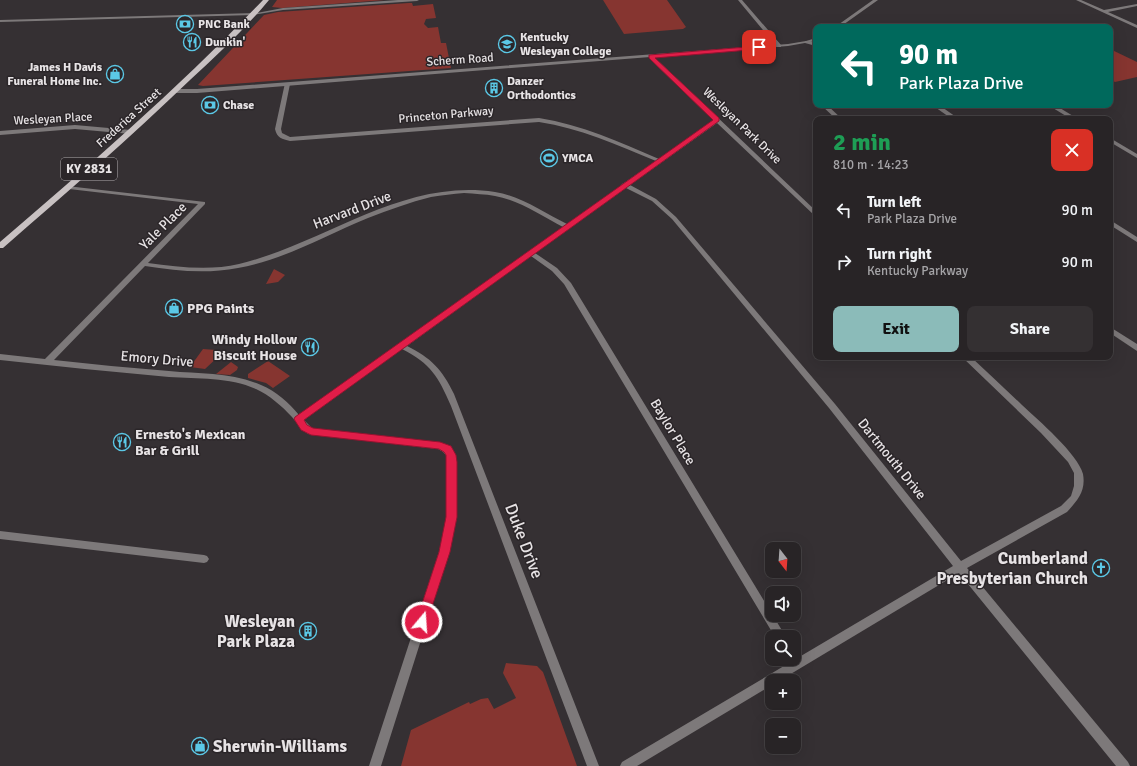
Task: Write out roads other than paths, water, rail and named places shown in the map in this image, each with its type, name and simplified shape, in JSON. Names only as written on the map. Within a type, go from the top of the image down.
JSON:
[{"type":"main road","name":"Frederica Street","points":[[0,246],[69,187],[176,91],[266,0]]},
{"type":"street","points":[[384,2],[390,0]]},
{"type":"street","points":[[0,21],[253,14],[283,9],[417,0]]},
{"type":"street","points":[[740,0],[779,46]]},
{"type":"street","points":[[841,24],[876,0]]},
{"type":"street","points":[[1078,0],[1137,28]]},
{"type":"street","points":[[1103,12],[1137,5]]},
{"type":"street","points":[[260,7],[283,9]]},
{"type":"street","name":"Scherm Road","points":[[176,91],[197,91],[779,46],[813,40]]},
{"type":"street","points":[[807,42],[813,44]]},
{"type":"street","name":"Wesleyan Park Drive","points":[[651,56],[813,211]]},
{"type":"street","name":"Princeton Parkway","points":[[287,84],[278,129],[279,134],[290,139],[539,120],[553,121],[578,128],[660,161]]},
{"type":"street","points":[[827,108],[836,116]]},
{"type":"street","points":[[940,108],[952,116]]},
{"type":"street","points":[[1056,108],[1070,116]]},
{"type":"street","points":[[299,419],[717,120]]},
{"type":"street","name":"Wesleyan Place","points":[[0,133],[75,127],[131,132]]},
{"type":"street","points":[[1113,142],[1137,156]]},
{"type":"street","name":"Dartmouth Drive","points":[[624,186],[654,200],[674,218],[832,406],[960,567],[1124,766]]},
{"type":"street","name":"Yale Place","points":[[47,362],[203,203],[69,187]]},
{"type":"street","name":"Harvard Drive","points":[[143,264],[198,270],[239,266],[268,257],[399,204],[432,196],[465,192],[481,192],[509,198],[567,227]]},
{"type":"street","points":[[1113,224],[1137,240]]},
{"type":"street","name":"Baylor Place","points":[[530,253],[546,262],[560,274],[567,283],[777,630]]},
{"type":"street","points":[[1113,331],[1137,348]]},
{"type":"street","name":"Duke Drive","points":[[401,346],[430,362],[444,379],[593,766]]},
{"type":"street","name":"Emory Drive","points":[[0,357],[244,382],[269,393],[287,407],[299,419],[304,428],[311,432],[440,446],[447,449],[451,455],[452,462],[452,517],[444,552],[375,766]]},
{"type":"street","points":[[801,659],[1064,509],[1075,498],[1079,486],[1078,473],[1071,460],[1044,431],[969,360]]},
{"type":"street","points":[[0,535],[204,559]]},
{"type":"street","points":[[626,766],[789,666]]},
{"type":"place","name":"PNC Bank","points":[[185,24]]},
{"type":"place","name":"Dunkin'","points":[[192,42]]},
{"type":"place","name":"Kentucky Wesleyan College","points":[[507,44]]},
{"type":"place","name":"James H Davis Funeral Home Inc.","points":[[115,74]]},
{"type":"place","name":"Danzer Orthodontics","points":[[494,88]]},
{"type":"place","name":"Chase","points":[[210,105]]},
{"type":"place","name":"YMCA","points":[[549,158]]},
{"type":"place","name":"PPG Paints","points":[[174,308]]},
{"type":"place","name":"Windy Hollow Biscuit House","points":[[310,347]]},
{"type":"place","name":"Ernesto's Mexican Bar & Grill","points":[[122,442]]},
{"type":"place","name":"Cumberland Presbyterian Church","points":[[1101,568]]},
{"type":"place","name":"Wesleyan Park Plaza","points":[[308,631]]},
{"type":"place","name":"Sherwin-Williams","points":[[200,746]]}]
